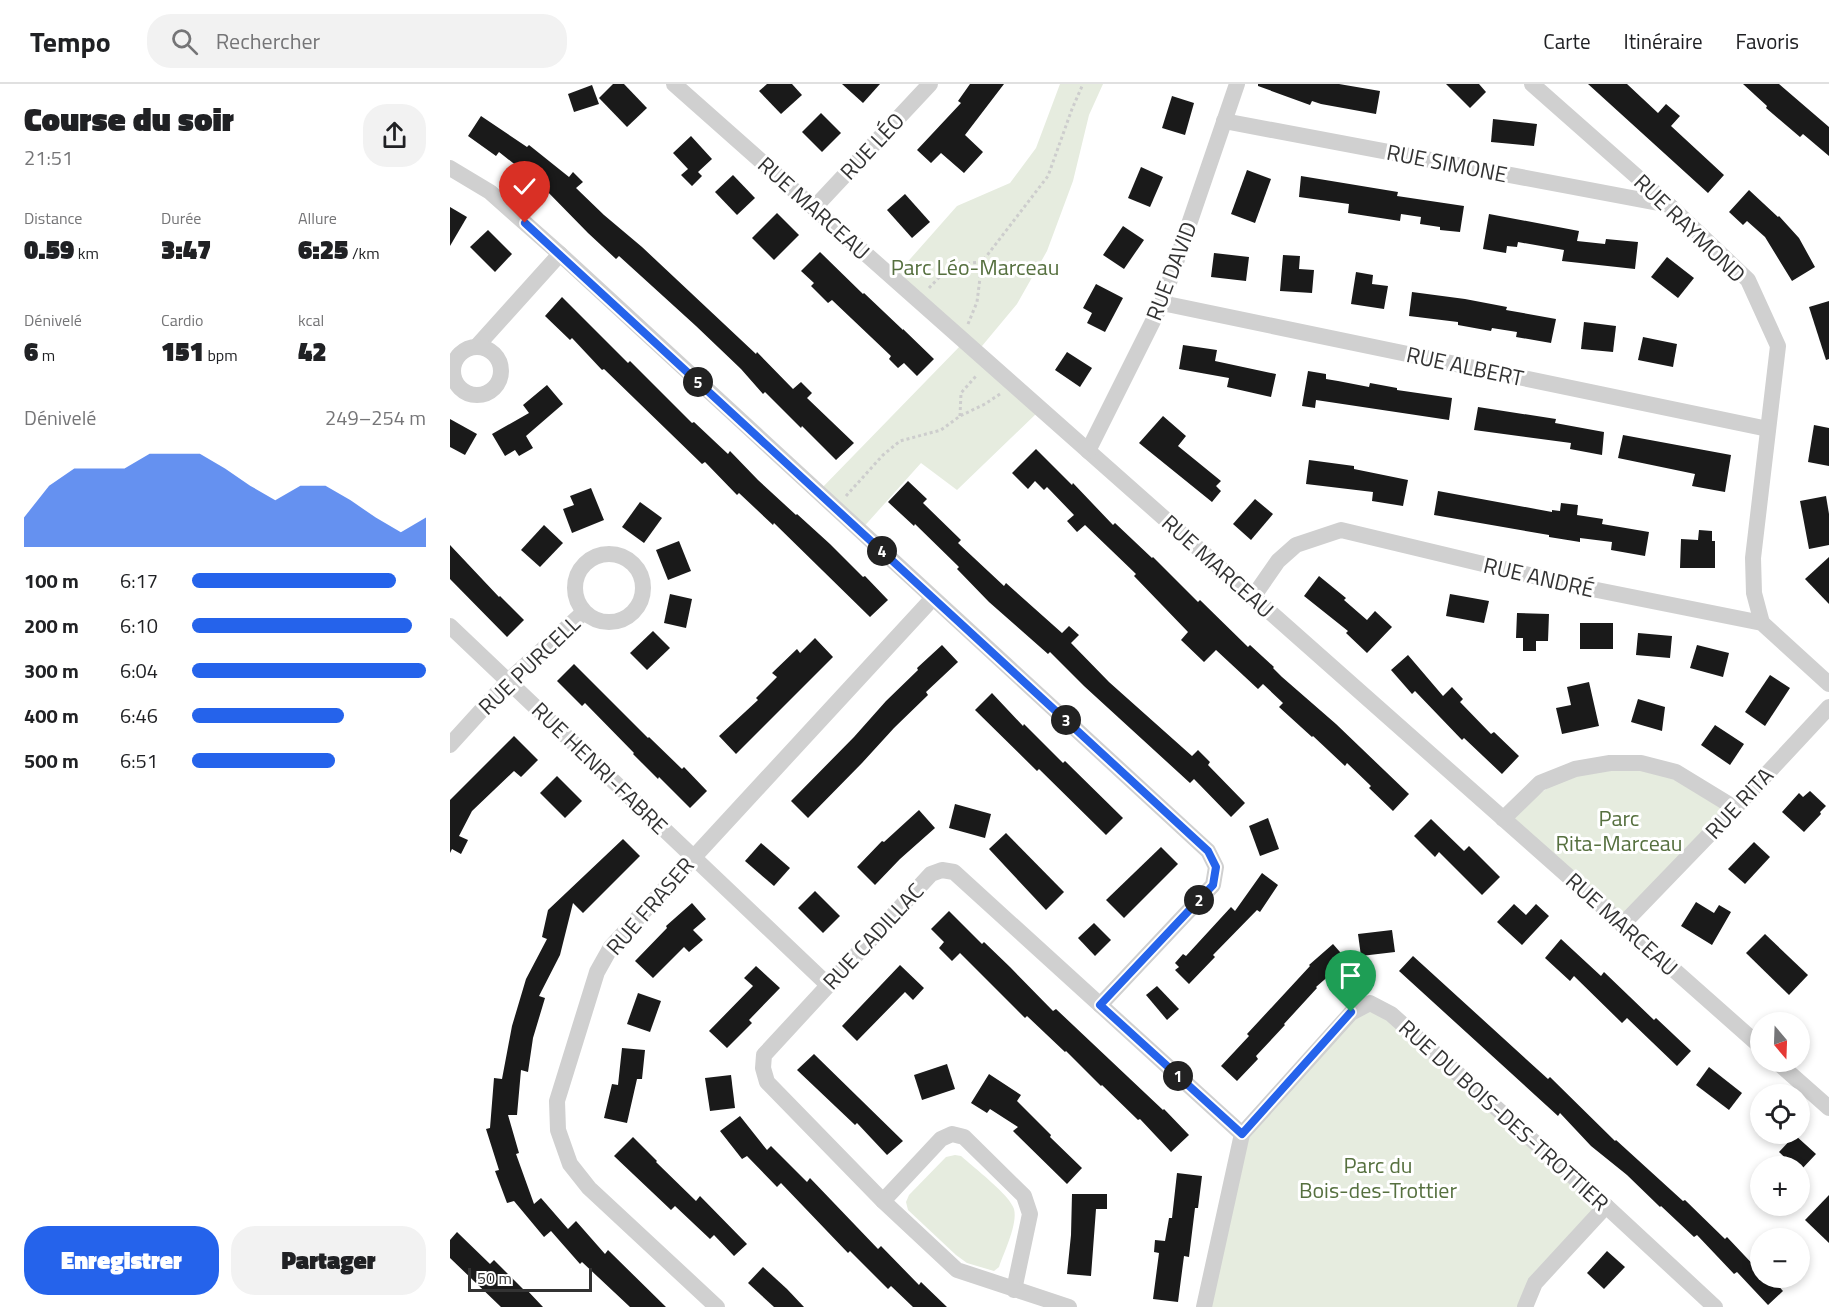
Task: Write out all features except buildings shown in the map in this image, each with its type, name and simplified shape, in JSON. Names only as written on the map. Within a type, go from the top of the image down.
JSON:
[{"type":"street","name":"RUE MARCEAU","points":[[675,84],[1750,1037]]},
{"type":"street","name":"RUE LÉO","points":[[814,208],[930,84]]},
{"type":"street","name":"RUE DAVID","points":[[1088,451],[1162,303],[1237,84]]},
{"type":"street","name":"RUE RAYMOND","points":[[1532,84],[1669,205],[1748,280],[1778,346],[1753,558],[1754,594],[1762,623]]},
{"type":"street","name":"RUE SIMONE","points":[[1224,121],[1669,205]]},
{"type":"street","points":[[450,168],[490,192],[560,254],[1208,851],[1216,867],[1213,885],[1100,1005]]},
{"type":"street","points":[[477,346],[560,254]]},
{"type":"street","name":"RUE ALBERT","points":[[1162,303],[1768,429]]},
{"type":"street","name":"RUE ANDRÉ","points":[[1253,597],[1278,561],[1296,544],[1341,530],[1567,585],[1762,623]]},
{"type":"street","name":"RUE PURCELL","points":[[597,555],[619,555],[637,567],[644,589],[636,610],[627,618],[616,622],[604,622],[593,619],[584,612],[574,591],[579,570],[587,561],[597,555]]},
{"type":"street","name":"RUE FRASER","points":[[717,1307],[589,1188],[570,1164],[558,1130],[557,1101],[597,972],[611,946],[933,598]]},
{"type":"street","name":"RUE PURCELL","points":[[450,745],[508,681],[584,612]]},
{"type":"street","points":[[1762,623],[1829,684]]},
{"type":"street","name":"RUE HENRI-FABRE","points":[[450,626],[828,985]]},
{"type":"street","name":"RUE RITA","points":[[1622,925],[1829,707]]},
{"type":"street","points":[[1503,819],[1540,783],[1575,769],[1610,763],[1641,763],[1676,772],[1735,808]]},
{"type":"street","name":"RUE CADILLAC","points":[[1069,1307],[957,1270],[883,1201],[767,1082],[763,1068],[764,1055],[931,874],[942,870],[954,872],[1242,1134]]},
{"type":"street","name":"RUE DU BOIS-DES-TROTTIER","points":[[1204,1307],[1242,1134],[1351,1012],[1370,1003],[1391,1014],[1606,1206],[1715,1307]]},
{"type":"street","points":[[1788,1072],[1829,1108]]},
{"type":"street","points":[[883,1201],[941,1139],[952,1134],[964,1137],[1024,1196],[1030,1214],[1014,1290]]},
{"type":"street","points":[[1525,1307],[1535,1282],[1606,1206]]},
{"type":"path","points":[[962,339],[977,302],[982,262],[1048,176],[1083,84]]},
{"type":"path","points":[[918,300],[951,265],[982,262]]},
{"type":"path","points":[[960,416],[961,393],[988,362]]},
{"type":"path","points":[[836,508],[883,455],[900,441],[941,430],[960,416],[986,404],[1014,385]]},
{"type":"green space","name":"Parc Léo-Marceau","points":[[1060,84],[1103,84],[1089,115],[1073,181],[1047,251],[1017,304],[977,352],[896,275],[957,206],[1010,183],[1036,148]]},
{"type":"green space","name":"Parc Léo-Marceau","points":[[962,344],[1038,412],[957,490],[921,463],[860,531],[818,492]]},
{"type":"green space","name":"Parc Rita-Marceau","points":[[1575,769],[1676,772],[1731,813],[1622,925],[1503,819]]},
{"type":"green space","name":"Parc du Bois-des-Trottier","points":[[1370,1003],[1606,1206],[1525,1307],[1204,1307],[1242,1134]]},
{"type":"green space","points":[[961,1156],[990,1181],[1006,1196],[1014,1209],[1015,1215],[1010,1238],[999,1267],[994,1271],[967,1263],[908,1210],[906,1202],[909,1195],[946,1157]]},
{"type":"route","points":[[525,223],[1208,851],[1216,867],[1213,885],[1100,1005],[1242,1134],[1351,1012]]}]
